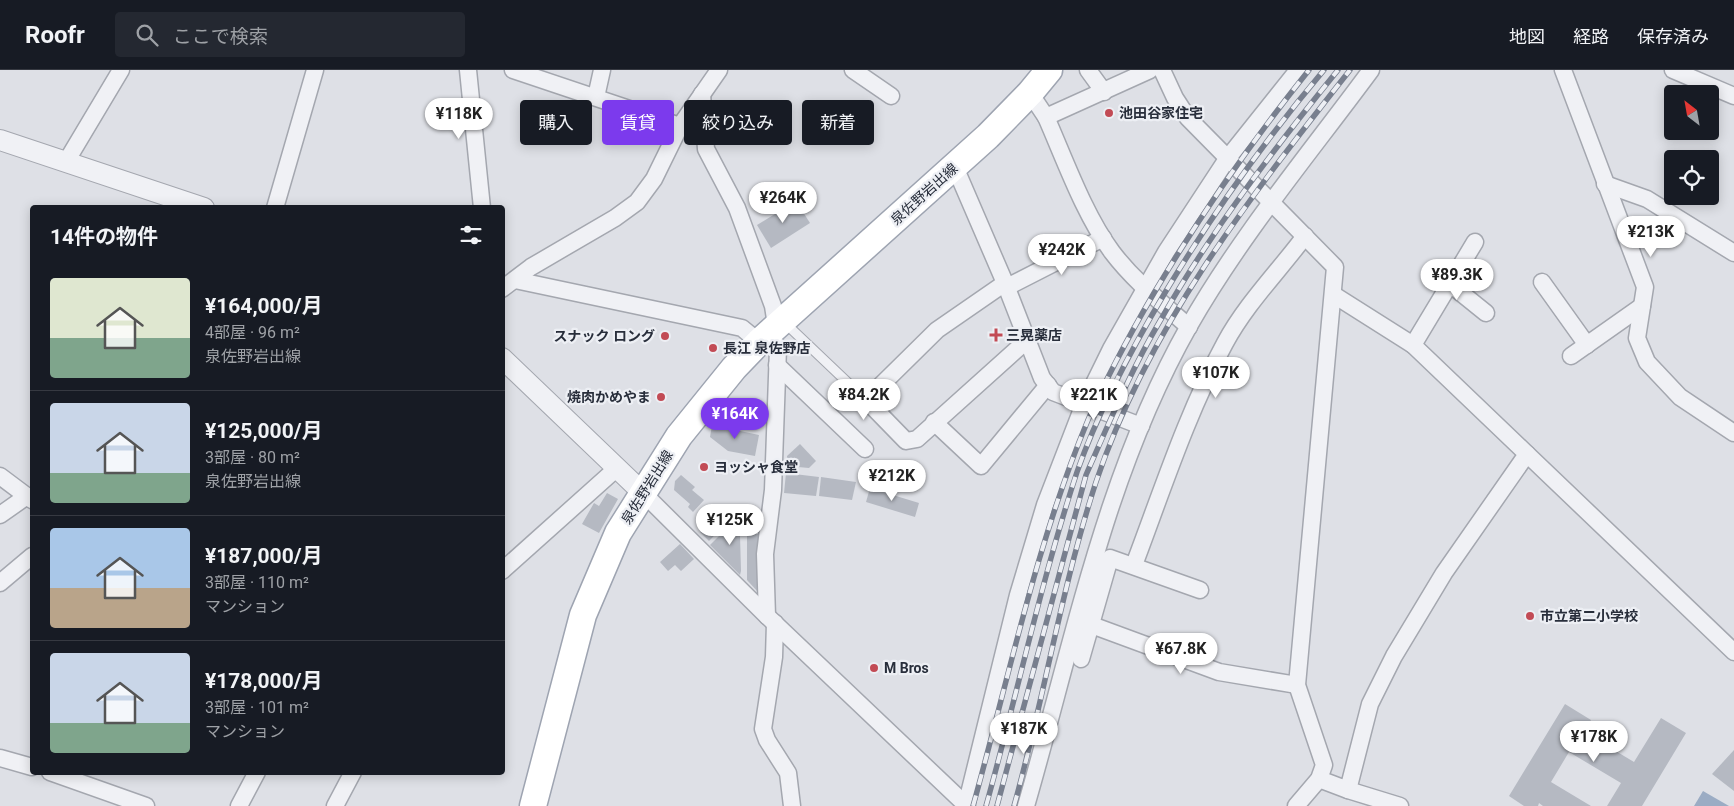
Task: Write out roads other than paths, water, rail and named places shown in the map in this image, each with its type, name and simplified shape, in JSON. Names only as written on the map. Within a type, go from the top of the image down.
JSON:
[{"type":"main road","name":"泉佐野岩出線","points":[[533,806],[583,615],[618,533],[642,492],[679,436],[734,368],[771,330],[955,167],[1030,93],[1049,70]]},
{"type":"street","points":[[66,162],[121,70]]},
{"type":"street","points":[[276,205],[315,70]]},
{"type":"street","points":[[468,70],[482,205]]},
{"type":"street","points":[[513,70],[680,126]]},
{"type":"street","points":[[596,97],[602,70]]},
{"type":"street","points":[[509,284],[531,267],[615,218],[637,202],[654,179],[680,126],[719,70]]},
{"type":"street","points":[[853,70],[891,96]]},
{"type":"street","points":[[1088,70],[1104,92]]},
{"type":"street","points":[[1046,117],[1150,70]]},
{"type":"street","points":[[1162,70],[1175,98],[1188,118],[1227,160],[1335,267],[1334,295],[1297,685],[1324,765],[1319,780],[1296,806]]},
{"type":"street","points":[[505,361],[966,806],[1018,595],[1044,505],[1084,404],[1111,349],[1166,252],[1227,160],[1298,70]]},
{"type":"street","points":[[1080,659],[1084,623],[1104,526],[1141,426],[1189,327],[1235,254],[1371,70]]},
{"type":"street","points":[[1563,70],[1604,184],[1645,287],[1637,338],[1648,362],[1680,397],[1734,433]]},
{"type":"street","points":[[1673,70],[1734,96]]},
{"type":"street","points":[[1030,93],[1046,117],[1091,217],[1117,259],[1146,290],[1189,327]]},
{"type":"street","points":[[702,94],[706,149],[737,208],[772,306],[771,330],[778,348],[773,490],[765,554],[774,657],[763,729],[766,740],[788,773],[792,806]]},
{"type":"street","points":[[0,140],[195,205]]},
{"type":"street","points":[[955,167],[1006,285],[1026,341],[1042,378],[1053,392],[1141,426]]},
{"type":"street","points":[[1604,184],[1647,199],[1734,253]]},
{"type":"street","points":[[1134,565],[1187,426],[1225,343],[1246,310],[1305,236]]},
{"type":"street","points":[[1026,341],[916,439],[906,441],[866,400],[937,330],[1006,285],[1103,238]]},
{"type":"street","points":[[1413,344],[1475,242]]},
{"type":"street","points":[[1542,282],[1587,345]]},
{"type":"street","points":[[509,284],[742,328],[771,330]]},
{"type":"street","points":[[1450,284],[1486,313]]},
{"type":"street","points":[[1334,295],[1413,344],[1734,652]]},
{"type":"street","points":[[1571,356],[1642,306]]},
{"type":"street","points":[[777,365],[865,449]]},
{"type":"street","points":[[934,422],[981,466],[1048,385]]},
{"type":"street","points":[[1348,790],[1370,704],[1394,656],[1444,573],[1527,454]]},
{"type":"street","points":[[505,568],[617,468]]},
{"type":"street","points":[[0,476],[30,498],[0,515]]},
{"type":"street","points":[[0,582],[30,558]]},
{"type":"street","points":[[1026,806],[1084,623],[1110,558],[1200,590]]},
{"type":"street","points":[[1084,623],[1219,672],[1297,685]]},
{"type":"street","points":[[0,758],[30,766]]},
{"type":"street","points":[[239,806],[255,775]]},
{"type":"street","points":[[335,806],[351,775]]},
{"type":"street","points":[[75,776],[141,805]]},
{"type":"street","points":[[1319,780],[1400,806]]},
{"type":"lane","points":[[771,330],[866,400]]},
{"type":"water","points":[[1703,791],[1729,806],[1694,806]]},
{"type":"railway","points":[[973,806],[1038,563],[1053,514],[1095,404],[1136,324],[1190,235],[1247,151],[1309,70]]},
{"type":"railway","points":[[986,806],[1064,513],[1095,425],[1153,313],[1202,233],[1260,150],[1324,70]]},
{"type":"railway","points":[[997,806],[1086,475],[1139,358],[1200,255],[1222,223],[1290,130],[1338,70]]},
{"type":"railway","points":[[1014,806],[1084,522],[1096,482],[1118,425],[1144,370],[1173,317],[1205,265],[1275,166],[1350,70]]},
{"type":"place","name":"池田谷家住宅","points":[[1109,113]]},
{"type":"place","name":"三晃薬店","points":[[996,335]]},
{"type":"place","name":"スナック ロング","points":[[665,336]]},
{"type":"place","name":"長江 泉佐野店","points":[[713,348]]},
{"type":"place","name":"焼肉かめやま","points":[[661,397]]},
{"type":"place","name":"ヨッシャ食堂","points":[[704,467]]},
{"type":"place","name":"市立第二小学校","points":[[1530,616]]},
{"type":"place","name":"M Bros","points":[[874,668]]}]
